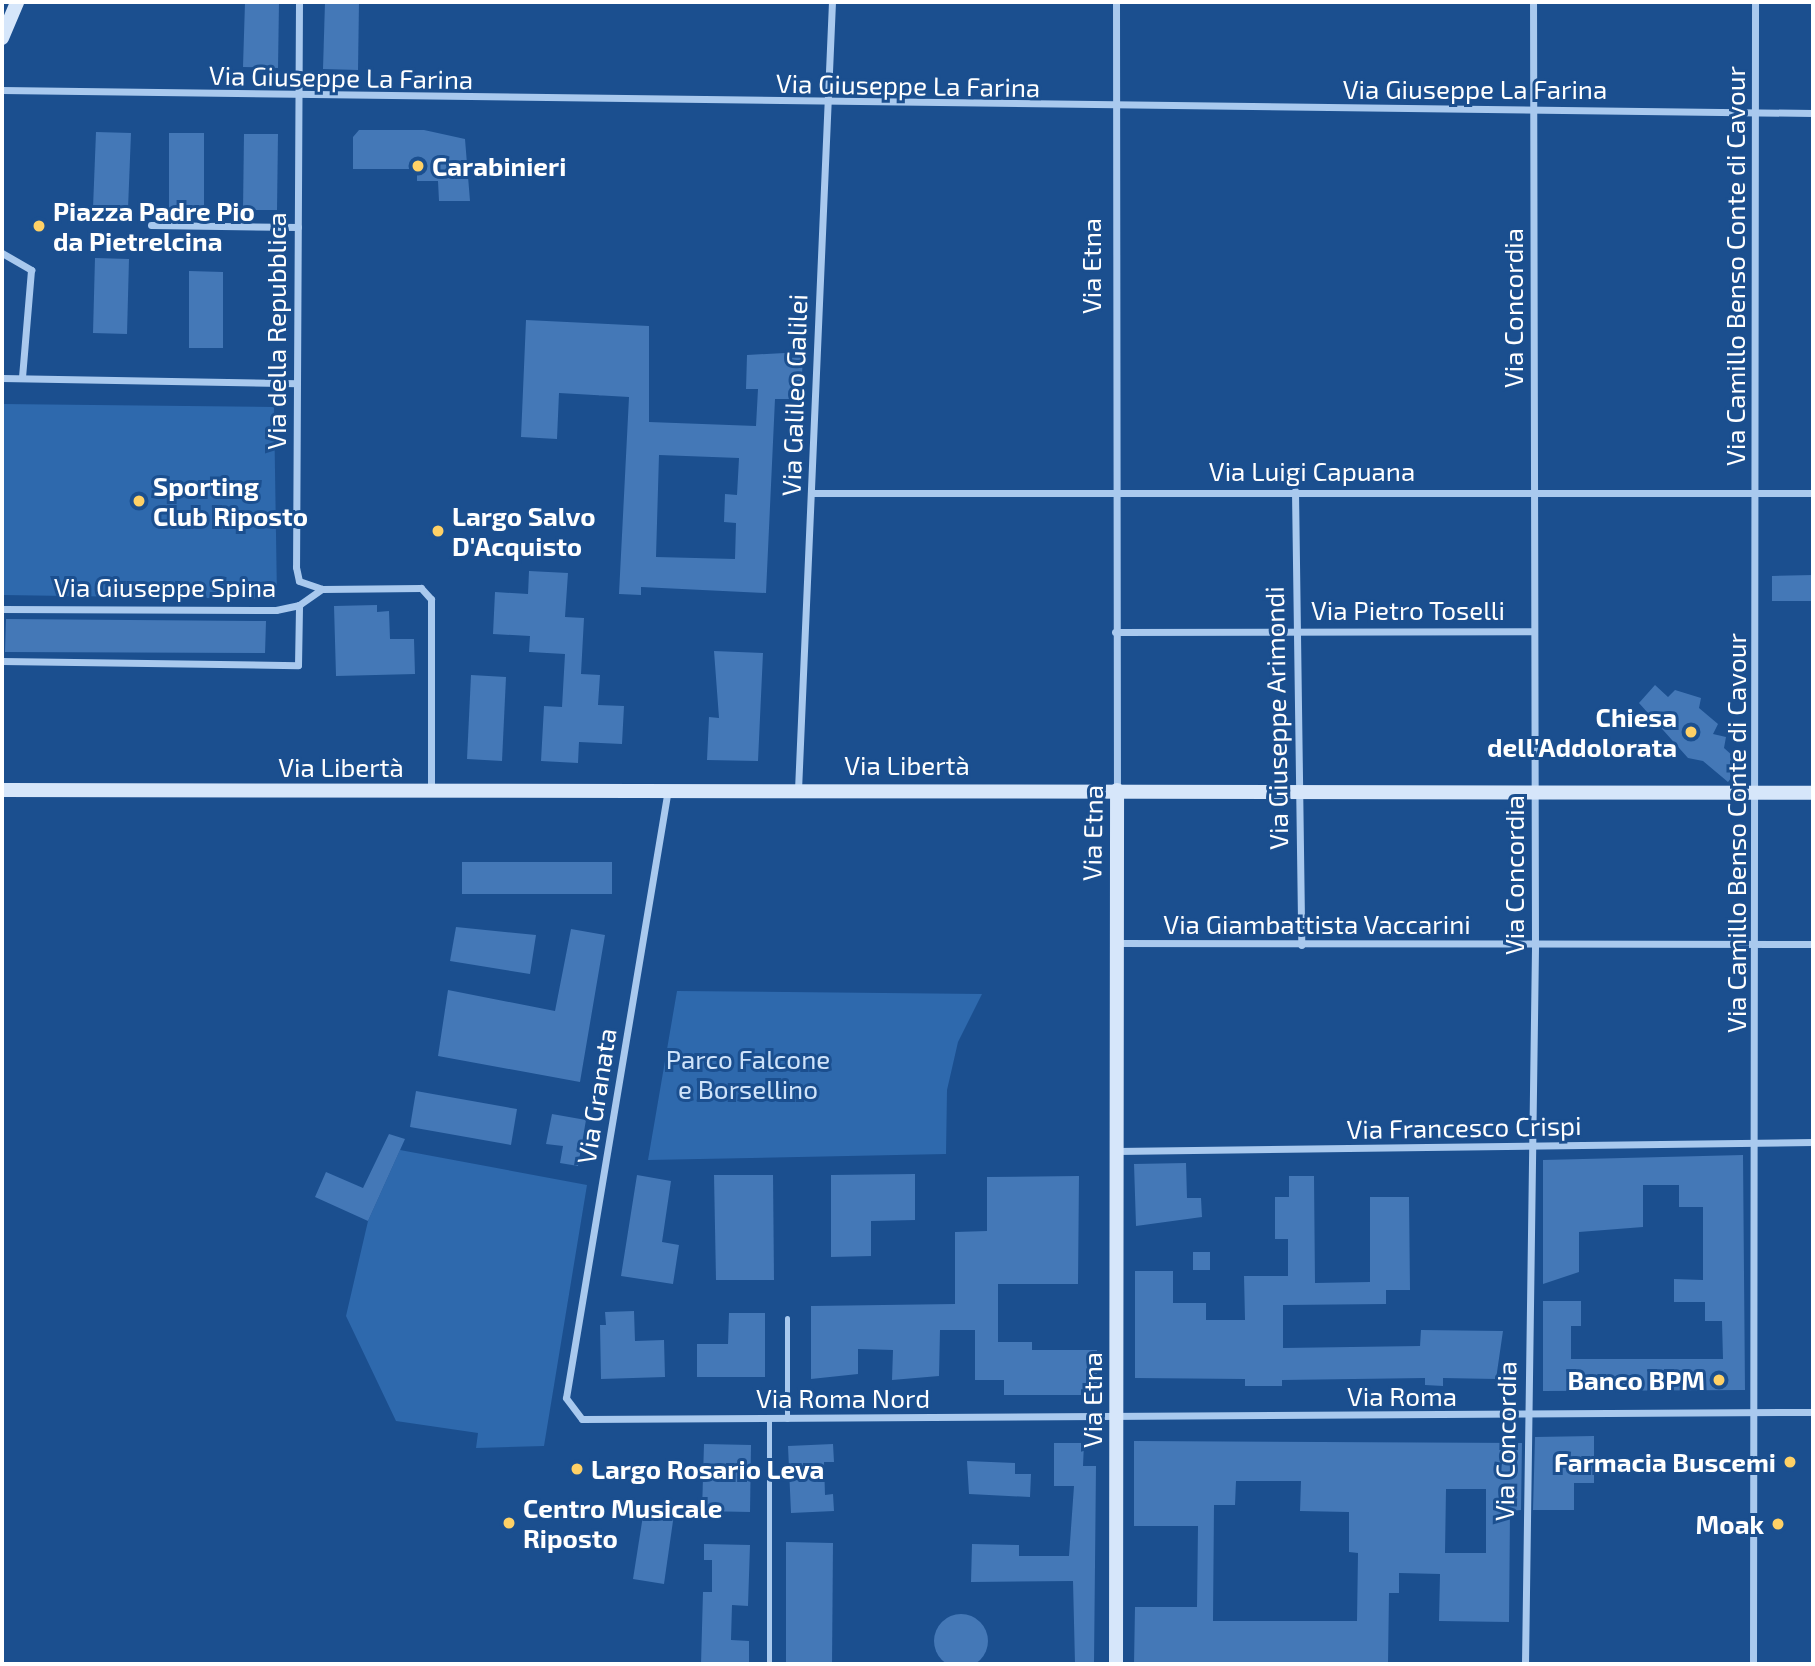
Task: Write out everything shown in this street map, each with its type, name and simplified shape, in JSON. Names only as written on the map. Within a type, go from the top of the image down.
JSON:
[{"type":"street","points":[[2,38],[17,2]]},
{"type":"street","name":"Via della Repubblica","points":[[299,2],[296,566],[299,580],[322,589]]},
{"type":"street","name":"Via Galileo Galilei","points":[[798,790],[832,2]]},
{"type":"street","name":"Via Etna","points":[[1116,2],[1116,1664]]},
{"type":"street","name":"Via Concordia","points":[[1525,1664],[1530,1148],[1535,946],[1533,2]]},
{"type":"street","name":"Via Camillo Benso Conte di Cavour","points":[[1753,1664],[1758,792],[1755,2]]},
{"type":"street","name":"Via Giuseppe La Farina","points":[[2,90],[827,106],[1813,113]]},
{"type":"street","points":[[151,225],[298,227]]},
{"type":"street","points":[[2,253],[31,270],[22,378]]},
{"type":"street","points":[[2,378],[297,383]]},
{"type":"street","name":"Via Luigi Capuana","points":[[811,494],[1294,491],[1813,493]]},
{"type":"street","name":"Via Giuseppe Arimondi","points":[[1294,491],[1301,945]]},
{"type":"street","points":[[322,589],[421,588],[432,599],[431,792]]},
{"type":"street","name":"Via Giuseppe Spina","points":[[2,608],[299,606],[322,589]]},
{"type":"street","points":[[2,661],[298,665],[299,606]]},
{"type":"street","name":"Via Pietro Toselli","points":[[1115,632],[1534,631]]},
{"type":"street","name":"Via Libertà","points":[[2,790],[431,792],[669,787],[798,790],[1813,793]]},
{"type":"street","name":"Via Granata","points":[[573,1411],[566,1398],[669,787]]},
{"type":"street","name":"Via Giambattista Vaccarini","points":[[1115,943],[1535,946],[1813,944]]},
{"type":"street","name":"Via Francesco Crispi","points":[[1116,1151],[1530,1148],[1813,1142]]},
{"type":"street","name":"Via Roma Nord","points":[[573,1411],[582,1419],[1117,1419]]},
{"type":"street","name":"Via Roma","points":[[1117,1419],[1813,1412]]},
{"type":"lane","points":[[787,1318],[787,1419]]},
{"type":"lane","points":[[769,1419],[769,1664]]},
{"type":"green space","name":"Sporting Club Riposto","points":[[2,404],[274,407],[277,599],[2,595]]},
{"type":"green space","name":"Parco Falcone e Borsellino","points":[[677,991],[982,994],[958,1042],[947,1090],[946,1154],[648,1160]]},
{"type":"green space","points":[[400,1150],[587,1185],[544,1446],[476,1448],[478,1433],[396,1421],[346,1316],[368,1221]]},
{"type":"building","points":[[245,2],[279,2],[278,68],[243,67]]},
{"type":"building","points":[[325,2],[359,2],[358,70],[323,69]]},
{"type":"building","points":[[359,130],[424,130],[465,139],[470,201],[439,201],[438,181],[417,181],[417,169],[353,169],[353,137]]},
{"type":"building","points":[[96,132],[131,133],[128,209],[93,208]]},
{"type":"building","points":[[169,133],[204,133],[204,208],[169,208]]},
{"type":"building","points":[[244,134],[278,134],[277,210],[243,210]]},
{"type":"building","points":[[95,258],[129,259],[127,334],[93,333]]},
{"type":"building","points":[[189,271],[223,272],[223,348],[189,348]]},
{"type":"building","points":[[526,320],[649,326],[649,422],[756,426],[758,389],[746,389],[747,355],[803,352],[801,399],[775,399],[766,593],[641,587],[641,595],[619,594],[629,397],[559,393],[557,439],[521,437]],"holes":[[[659,455],[739,458],[737,495],[725,494],[724,522],[736,523],[735,559],[656,557]]]},
{"type":"building","points":[[529,571],[568,573],[565,617],[584,618],[581,674],[600,675],[598,705],[624,706],[622,744],[579,742],[578,763],[541,761],[544,706],[562,707],[565,654],[529,652],[530,636],[493,634],[495,592],[528,594]]},
{"type":"building","points":[[1813,575],[1813,601],[1772,601],[1772,576]]},
{"type":"building","points":[[377,605],[377,612],[389,611],[390,639],[414,639],[415,674],[336,676],[334,606]]},
{"type":"building","points":[[6,619],[266,621],[265,653],[5,652]]},
{"type":"building","points":[[714,651],[763,653],[758,761],[707,760],[709,717],[719,718]]},
{"type":"building","points":[[471,675],[506,677],[502,761],[467,759]]},
{"type":"building","name":"Chiesa dell'Addolorata","points":[[1655,685],[1668,697],[1675,690],[1701,698],[1699,708],[1718,724],[1713,734],[1726,737],[1724,748],[1742,764],[1728,782],[1703,761],[1688,758],[1639,703]]},
{"type":"building","points":[[462,862],[612,862],[612,894],[462,894]]},
{"type":"building","points":[[456,927],[536,935],[530,974],[450,961]]},
{"type":"building","points":[[571,929],[605,935],[580,1082],[438,1056],[448,990],[555,1011]]},
{"type":"building","points":[[416,1091],[517,1109],[511,1145],[410,1127]]},
{"type":"building","points":[[552,1114],[586,1120],[578,1166],[560,1163],[563,1146],[546,1144]]},
{"type":"building","points":[[389,1134],[405,1139],[368,1221],[315,1197],[326,1172],[363,1188]]},
{"type":"building","points":[[1743,1155],[1745,1390],[1543,1391],[1543,1301],[1581,1301],[1581,1326],[1571,1326],[1571,1359],[1723,1359],[1722,1321],[1705,1321],[1705,1302],[1674,1302],[1674,1279],[1703,1280],[1703,1207],[1679,1207],[1679,1185],[1643,1185],[1643,1227],[1579,1232],[1579,1272],[1543,1284],[1543,1160]]},
{"type":"building","points":[[1186,1163],[1187,1198],[1201,1198],[1202,1217],[1136,1226],[1134,1164]]},
{"type":"building","points":[[915,1174],[915,1220],[871,1221],[871,1256],[831,1257],[831,1175]]},
{"type":"building","points":[[637,1175],[671,1181],[662,1242],[679,1245],[673,1284],[621,1276]]},
{"type":"building","points":[[714,1175],[773,1175],[774,1280],[716,1280]]},
{"type":"building","points":[[1079,1176],[1078,1284],[998,1284],[998,1342],[1032,1342],[1032,1350],[1097,1350],[1097,1395],[1004,1395],[1004,1380],[975,1380],[975,1330],[940,1330],[939,1376],[892,1380],[893,1350],[858,1349],[858,1374],[811,1379],[811,1306],[955,1304],[955,1232],[987,1231],[987,1177]]},
{"type":"building","points":[[1289,1176],[1314,1176],[1315,1283],[1370,1282],[1370,1197],[1409,1197],[1410,1290],[1386,1290],[1386,1304],[1283,1305],[1283,1348],[1420,1346],[1421,1330],[1503,1331],[1496,1379],[1443,1378],[1443,1386],[1425,1385],[1425,1378],[1282,1380],[1282,1386],[1245,1386],[1245,1379],[1135,1378],[1135,1271],[1173,1271],[1173,1303],[1206,1303],[1206,1320],[1245,1320],[1244,1276],[1288,1276],[1288,1239],[1275,1239],[1275,1197],[1289,1197]]},
{"type":"building","points":[[1193,1252],[1210,1252],[1210,1270],[1193,1270]]},
{"type":"building","points":[[634,1311],[635,1341],[664,1340],[665,1377],[601,1379],[600,1325],[606,1325],[605,1312]]},
{"type":"building","points":[[729,1313],[765,1313],[765,1377],[697,1377],[697,1344],[728,1344]]},
{"type":"building","points":[[1594,1436],[1594,1483],[1574,1483],[1574,1510],[1533,1510],[1535,1437]]},
{"type":"building","points":[[1134,1441],[1522,1443],[1521,1510],[1510,1511],[1509,1622],[1439,1621],[1440,1574],[1399,1573],[1399,1593],[1389,1593],[1388,1664],[1134,1664],[1135,1607],[1197,1607],[1198,1526],[1134,1526]],"holes":[[[1236,1481],[1301,1481],[1300,1511],[1349,1512],[1349,1552],[1358,1553],[1357,1621],[1213,1621],[1214,1505],[1235,1505]],[[1446,1489],[1486,1489],[1486,1553],[1445,1553]]]},
{"type":"building","points":[[1054,1443],[1084,1443],[1083,1466],[1096,1466],[1094,1664],[1075,1664],[1073,1581],[971,1582],[972,1544],[1019,1545],[1019,1556],[1069,1556],[1074,1486],[1054,1486]]},
{"type":"building","points":[[704,1444],[751,1445],[750,1512],[702,1511]]},
{"type":"building","points":[[833,1444],[834,1462],[824,1462],[825,1495],[833,1494],[834,1511],[791,1513],[788,1446]]},
{"type":"building","points":[[967,1461],[1015,1463],[1015,1474],[1031,1474],[1030,1497],[969,1494]]},
{"type":"building","points":[[645,1503],[675,1507],[664,1584],[633,1579]]},
{"type":"building","points":[[786,1542],[833,1543],[832,1664],[786,1664]]},
{"type":"building","points":[[704,1544],[750,1545],[748,1606],[732,1605],[731,1640],[749,1641],[749,1664],[701,1664],[703,1592],[712,1592],[712,1560],[704,1560]]},
{"type":"building","points":[[961,1614],[980,1622],[988,1641],[980,1660],[961,1668],[942,1660],[934,1641],[942,1622]]},
{"type":"place","name":"Carabinieri","points":[[418,166]]},
{"type":"place","name":"Piazza Padre Pio da Pietrelcina","points":[[39,226]]},
{"type":"place","name":"Sporting Club Riposto","points":[[139,501]]},
{"type":"place","name":"Largo Salvo D'Acquisto","points":[[438,531]]},
{"type":"place","name":"Chiesa dell'Addolorata","points":[[1691,732]]},
{"type":"place","name":"Banco BPM","points":[[1719,1380]]},
{"type":"place","name":"Farmacia Buscemi","points":[[1790,1462]]},
{"type":"place","name":"Largo Rosario Leva","points":[[577,1469]]},
{"type":"place","name":"Centro Musicale Riposto","points":[[509,1523]]},
{"type":"place","name":"Moak","points":[[1778,1524]]}]
